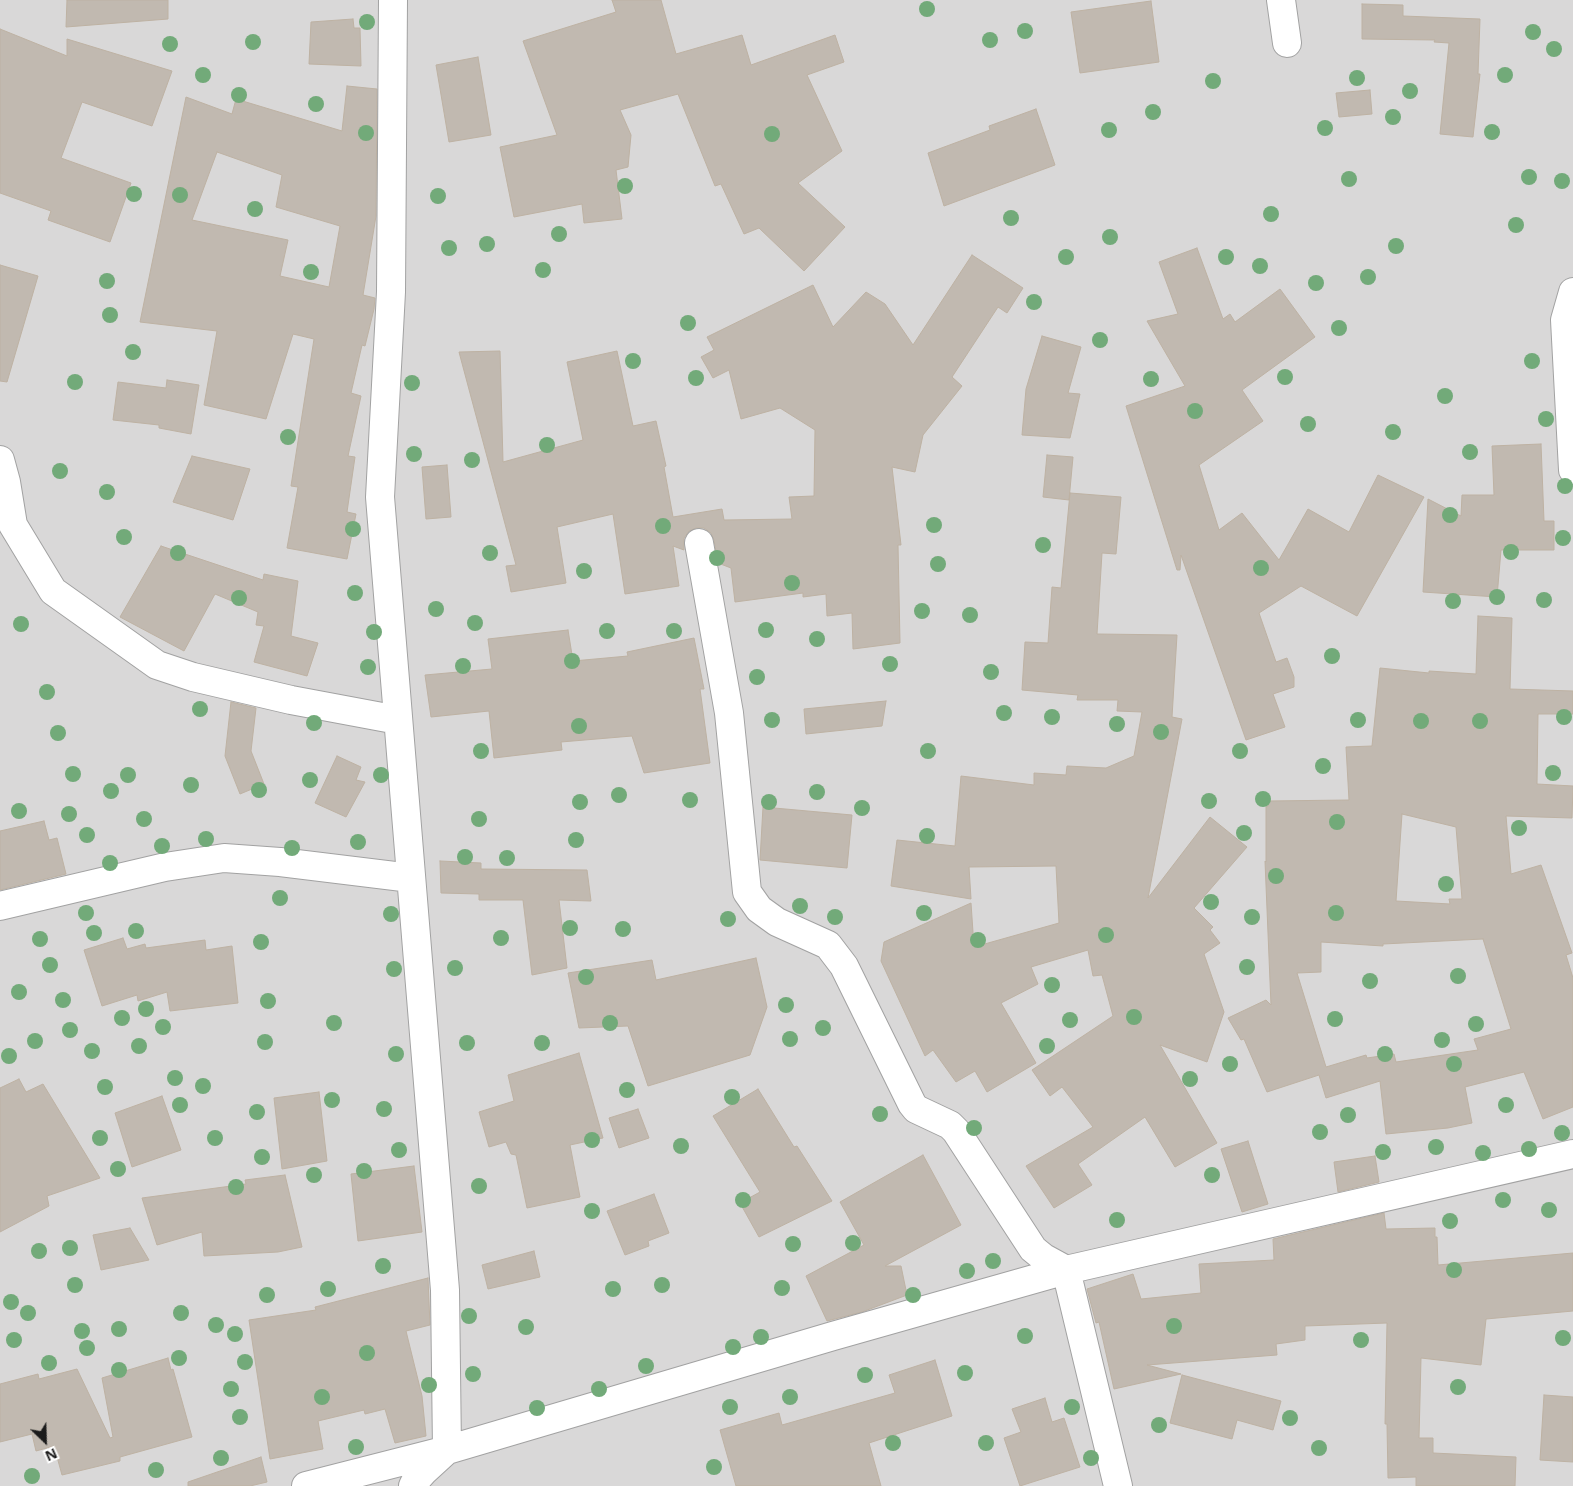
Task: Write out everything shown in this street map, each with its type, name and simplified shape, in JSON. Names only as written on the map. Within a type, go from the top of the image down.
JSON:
[{"type":"street","points":[[393,0],[391,292],[380,497],[445,1290],[447,1450],[423,1472],[413,1486]]},
{"type":"street","points":[[1281,0],[1287,43]]},
{"type":"street","points":[[1573,292],[1565,320],[1573,454]]},
{"type":"street","points":[[0,460],[6,482],[7,532],[53,591],[156,665],[193,677],[291,700],[398,720]]},
{"type":"street","points":[[699,543],[729,713],[747,892],[759,909],[777,922],[828,945],[844,966],[912,1104],[916,1109],[950,1125],[956,1131],[1033,1249],[1044,1258],[1066,1270],[1118,1486]]},
{"type":"street","points":[[0,906],[165,867],[224,858],[280,862],[411,878]]},
{"type":"street","points":[[306,1486],[447,1450],[833,1336],[1066,1270],[1573,1154]]},
{"type":"shaded area","points":[[0,0],[1573,0],[1573,1486],[0,1486]]},
{"type":"building","points":[[67,0],[168,0],[168,19],[66,27]]},
{"type":"building","points":[[612,0],[661,0],[676,54],[742,35],[751,65],[835,35],[844,62],[807,75],[842,151],[798,183],[845,227],[804,271],[759,228],[744,234],[721,184],[715,186],[678,94],[620,110],[631,135],[628,167],[616,170],[622,219],[584,223],[582,204],[514,217],[500,147],[557,135],[523,41],[616,12]]},
{"type":"building","points":[[1151,1],[1159,62],[1080,73],[1071,12]]},
{"type":"building","points":[[1362,4],[1403,5],[1403,16],[1480,19],[1478,74],[1480,74],[1473,137],[1440,134],[1449,43],[1434,42],[1435,40],[1362,39]]},
{"type":"building","points":[[353,19],[354,28],[360,28],[361,66],[309,64],[311,22]]},
{"type":"building","points":[[0,29],[67,56],[67,39],[172,71],[152,126],[82,102],[61,158],[131,183],[110,242],[48,220],[51,211],[0,193]]},
{"type":"building","points":[[478,57],[491,135],[449,142],[436,65]]},
{"type":"building","points":[[347,86],[377,89],[376,216],[363,295],[375,298],[365,346],[362,345],[351,393],[361,396],[348,456],[355,457],[347,512],[356,514],[347,559],[287,548],[298,487],[291,486],[314,339],[293,334],[266,419],[204,405],[217,331],[140,322],[186,97],[232,114],[236,99],[342,131]],"holes":[[[217,152],[282,175],[276,207],[340,226],[329,287],[280,276],[288,240],[192,220]]]},
{"type":"building","points":[[1370,90],[1372,114],[1339,117],[1336,93]]},
{"type":"building","points":[[1036,109],[1055,165],[944,206],[928,153],[990,130],[989,126]]},
{"type":"building","points":[[1197,248],[1223,319],[1230,314],[1235,322],[1280,289],[1315,337],[1242,390],[1263,421],[1199,465],[1219,530],[1242,513],[1279,560],[1308,509],[1349,532],[1378,475],[1424,497],[1357,616],[1301,586],[1259,613],[1276,662],[1287,658],[1294,677],[1294,687],[1273,694],[1285,727],[1246,740],[1181,555],[1180,570],[1177,570],[1126,406],[1185,386],[1147,321],[1178,314],[1159,262]]},
{"type":"building","points":[[972,255],[1023,288],[1007,313],[998,307],[952,377],[962,386],[923,435],[915,472],[892,467],[901,545],[898,545],[900,643],[853,649],[852,613],[827,616],[826,594],[803,597],[803,593],[735,602],[731,568],[718,563],[714,540],[711,533],[704,528],[696,528],[689,531],[684,538],[684,550],[673,546],[679,586],[625,594],[613,514],[557,527],[566,583],[511,592],[506,566],[516,565],[459,352],[500,351],[503,462],[583,440],[567,362],[617,351],[633,426],[656,421],[666,466],[664,467],[673,517],[722,509],[724,520],[792,519],[789,497],[814,496],[815,430],[780,408],[741,419],[729,370],[713,378],[701,357],[714,350],[707,337],[813,285],[833,327],[866,292],[885,304],[913,345]]},
{"type":"building","points":[[0,265],[38,276],[7,382],[0,381]]},
{"type":"building","points":[[1042,336],[1081,347],[1068,393],[1080,394],[1070,438],[1022,435],[1026,389]]},
{"type":"building","points":[[167,380],[199,385],[191,434],[159,428],[159,425],[113,420],[118,382],[166,388]]},
{"type":"building","points":[[1541,444],[1544,521],[1554,521],[1554,550],[1501,550],[1497,597],[1423,592],[1428,499],[1461,516],[1462,495],[1494,495],[1492,446]]},
{"type":"building","points":[[1047,455],[1073,457],[1069,500],[1043,497]]},
{"type":"building","points":[[192,456],[250,469],[233,520],[173,502]]},
{"type":"building","points":[[447,465],[451,517],[426,519],[422,467]]},
{"type":"building","points":[[1070,493],[1121,497],[1116,554],[1102,553],[1097,634],[1177,635],[1172,717],[1182,719],[1148,898],[1210,817],[1247,847],[1194,908],[1213,927],[1210,930],[1220,943],[1204,954],[1224,1012],[1207,1062],[1160,1045],[1217,1143],[1175,1167],[1145,1117],[1078,1164],[1092,1185],[1054,1208],[1026,1166],[1093,1127],[1062,1087],[1050,1096],[1032,1070],[1113,1016],[1102,975],[1093,976],[1088,950],[1031,967],[1038,984],[1001,1003],[1036,1063],[987,1092],[975,1071],[956,1082],[933,1050],[925,1056],[881,961],[884,942],[971,903],[974,947],[1059,923],[1056,866],[969,867],[971,899],[891,886],[897,840],[955,846],[961,776],[1034,785],[1034,773],[1066,775],[1067,766],[1106,768],[1134,756],[1142,712],[1117,711],[1118,700],[1077,700],[1078,695],[1022,690],[1025,642],[1048,643],[1052,587],[1061,588]]},
{"type":"building","points":[[161,546],[263,580],[264,574],[298,581],[291,636],[318,643],[307,676],[254,662],[264,626],[256,625],[258,612],[215,594],[184,651],[120,617]]},
{"type":"building","points":[[1478,616],[1512,618],[1510,689],[1573,691],[1573,714],[1538,714],[1537,784],[1573,786],[1572,818],[1506,816],[1511,874],[1541,865],[1572,953],[1566,955],[1573,978],[1573,1107],[1543,1119],[1524,1072],[1465,1087],[1472,1123],[1448,1128],[1386,1134],[1380,1081],[1326,1098],[1319,1075],[1267,1092],[1244,1039],[1241,1040],[1228,1018],[1266,1000],[1271,1005],[1265,861],[1266,807],[1268,806],[1268,801],[1349,800],[1346,747],[1372,746],[1380,668],[1429,673],[1429,671],[1476,674]],"holes":[[[1402,814],[1456,827],[1462,899],[1449,899],[1450,904],[1396,901]],[[1483,939],[1511,1029],[1474,1039],[1478,1050],[1396,1062],[1394,1054],[1367,1058],[1366,1055],[1326,1067],[1297,973],[1321,972],[1321,942],[1383,946],[1383,944]]]},
{"type":"building","points":[[568,630],[573,661],[628,656],[627,652],[694,638],[704,689],[700,689],[710,763],[644,773],[632,736],[561,742],[562,750],[494,758],[489,711],[431,717],[425,675],[492,669],[488,639]]},
{"type":"building","points":[[886,701],[882,726],[806,734],[804,709]]},
{"type":"building","points":[[231,702],[256,708],[251,751],[264,784],[240,794],[225,756]]},
{"type":"building","points":[[337,756],[361,767],[356,780],[365,782],[346,817],[315,803]]},
{"type":"building","points":[[763,807],[852,815],[847,868],[760,860]]},
{"type":"building","points":[[44,821],[49,840],[57,838],[66,874],[0,890],[0,831]]},
{"type":"building","points":[[440,861],[481,863],[481,869],[587,870],[591,901],[559,900],[567,968],[532,975],[523,900],[479,900],[479,894],[441,893]]},
{"type":"building","points":[[123,938],[127,949],[145,944],[146,948],[205,940],[206,950],[232,946],[238,1003],[170,1011],[167,992],[138,1001],[137,995],[102,1006],[84,950]]},
{"type":"building","points":[[756,958],[767,1007],[750,1055],[648,1086],[628,1026],[579,1028],[568,973],[652,960],[656,980]]},
{"type":"building","points":[[579,1053],[603,1138],[570,1145],[580,1197],[527,1208],[516,1155],[511,1154],[506,1142],[489,1147],[479,1112],[514,1101],[508,1075]]},
{"type":"building","points":[[19,1079],[26,1092],[43,1084],[100,1178],[47,1196],[49,1206],[0,1232],[0,1088]]},
{"type":"building","points":[[758,1089],[794,1147],[797,1146],[832,1201],[759,1237],[740,1203],[760,1192],[713,1116]]},
{"type":"building","points":[[319,1092],[327,1161],[282,1169],[274,1098]]},
{"type":"building","points":[[162,1096],[181,1150],[132,1167],[115,1113]]},
{"type":"building","points":[[638,1109],[649,1138],[619,1148],[609,1118]]},
{"type":"building","points":[[1248,1141],[1268,1204],[1242,1212],[1221,1149]]},
{"type":"building","points":[[923,1155],[961,1225],[885,1266],[901,1266],[907,1295],[862,1312],[827,1321],[806,1276],[864,1245],[840,1202]]},
{"type":"building","points":[[1375,1156],[1379,1182],[1338,1192],[1334,1162]]},
{"type":"building","points":[[414,1166],[422,1232],[358,1241],[351,1174]]},
{"type":"building","points":[[285,1175],[302,1247],[278,1252],[204,1256],[202,1232],[157,1245],[142,1198],[246,1184],[245,1180]]},
{"type":"building","points":[[654,1194],[669,1233],[648,1241],[649,1246],[625,1255],[607,1211]]},
{"type":"building","points":[[1384,1213],[1386,1229],[1435,1228],[1438,1265],[1573,1253],[1573,1311],[1486,1319],[1481,1365],[1421,1358],[1419,1438],[1433,1438],[1433,1453],[1516,1457],[1515,1486],[1416,1486],[1416,1477],[1388,1478],[1387,1424],[1385,1424],[1387,1323],[1305,1326],[1305,1340],[1276,1344],[1277,1355],[1147,1365],[1181,1374],[1114,1389],[1099,1322],[1096,1323],[1087,1289],[1133,1274],[1141,1299],[1201,1293],[1199,1264],[1274,1260],[1273,1239]]},
{"type":"building","points":[[130,1228],[149,1260],[101,1270],[93,1235]]},
{"type":"building","points":[[534,1251],[540,1277],[488,1289],[482,1265]]},
{"type":"building","points":[[428,1278],[430,1325],[406,1331],[422,1396],[426,1436],[395,1443],[385,1409],[365,1414],[364,1410],[318,1421],[323,1449],[270,1459],[249,1320],[316,1310],[315,1307]]},
{"type":"building","points":[[168,1358],[171,1370],[173,1369],[192,1437],[120,1457],[120,1461],[62,1475],[54,1446],[36,1451],[32,1434],[0,1442],[0,1384],[38,1374],[39,1379],[77,1369],[110,1438],[113,1437],[102,1378]]},
{"type":"building","points":[[935,1360],[952,1416],[869,1443],[881,1486],[736,1486],[720,1430],[779,1413],[782,1425],[895,1393],[889,1375]]},
{"type":"building","points":[[1182,1375],[1281,1401],[1273,1430],[1237,1420],[1232,1439],[1170,1423]]},
{"type":"building","points":[[1544,1395],[1573,1397],[1573,1462],[1540,1460]]},
{"type":"building","points":[[1045,1398],[1052,1422],[1064,1418],[1080,1467],[1020,1486],[1004,1438],[1021,1432],[1012,1409]]},
{"type":"building","points":[[261,1457],[267,1482],[250,1486],[188,1486],[188,1482]]}]
